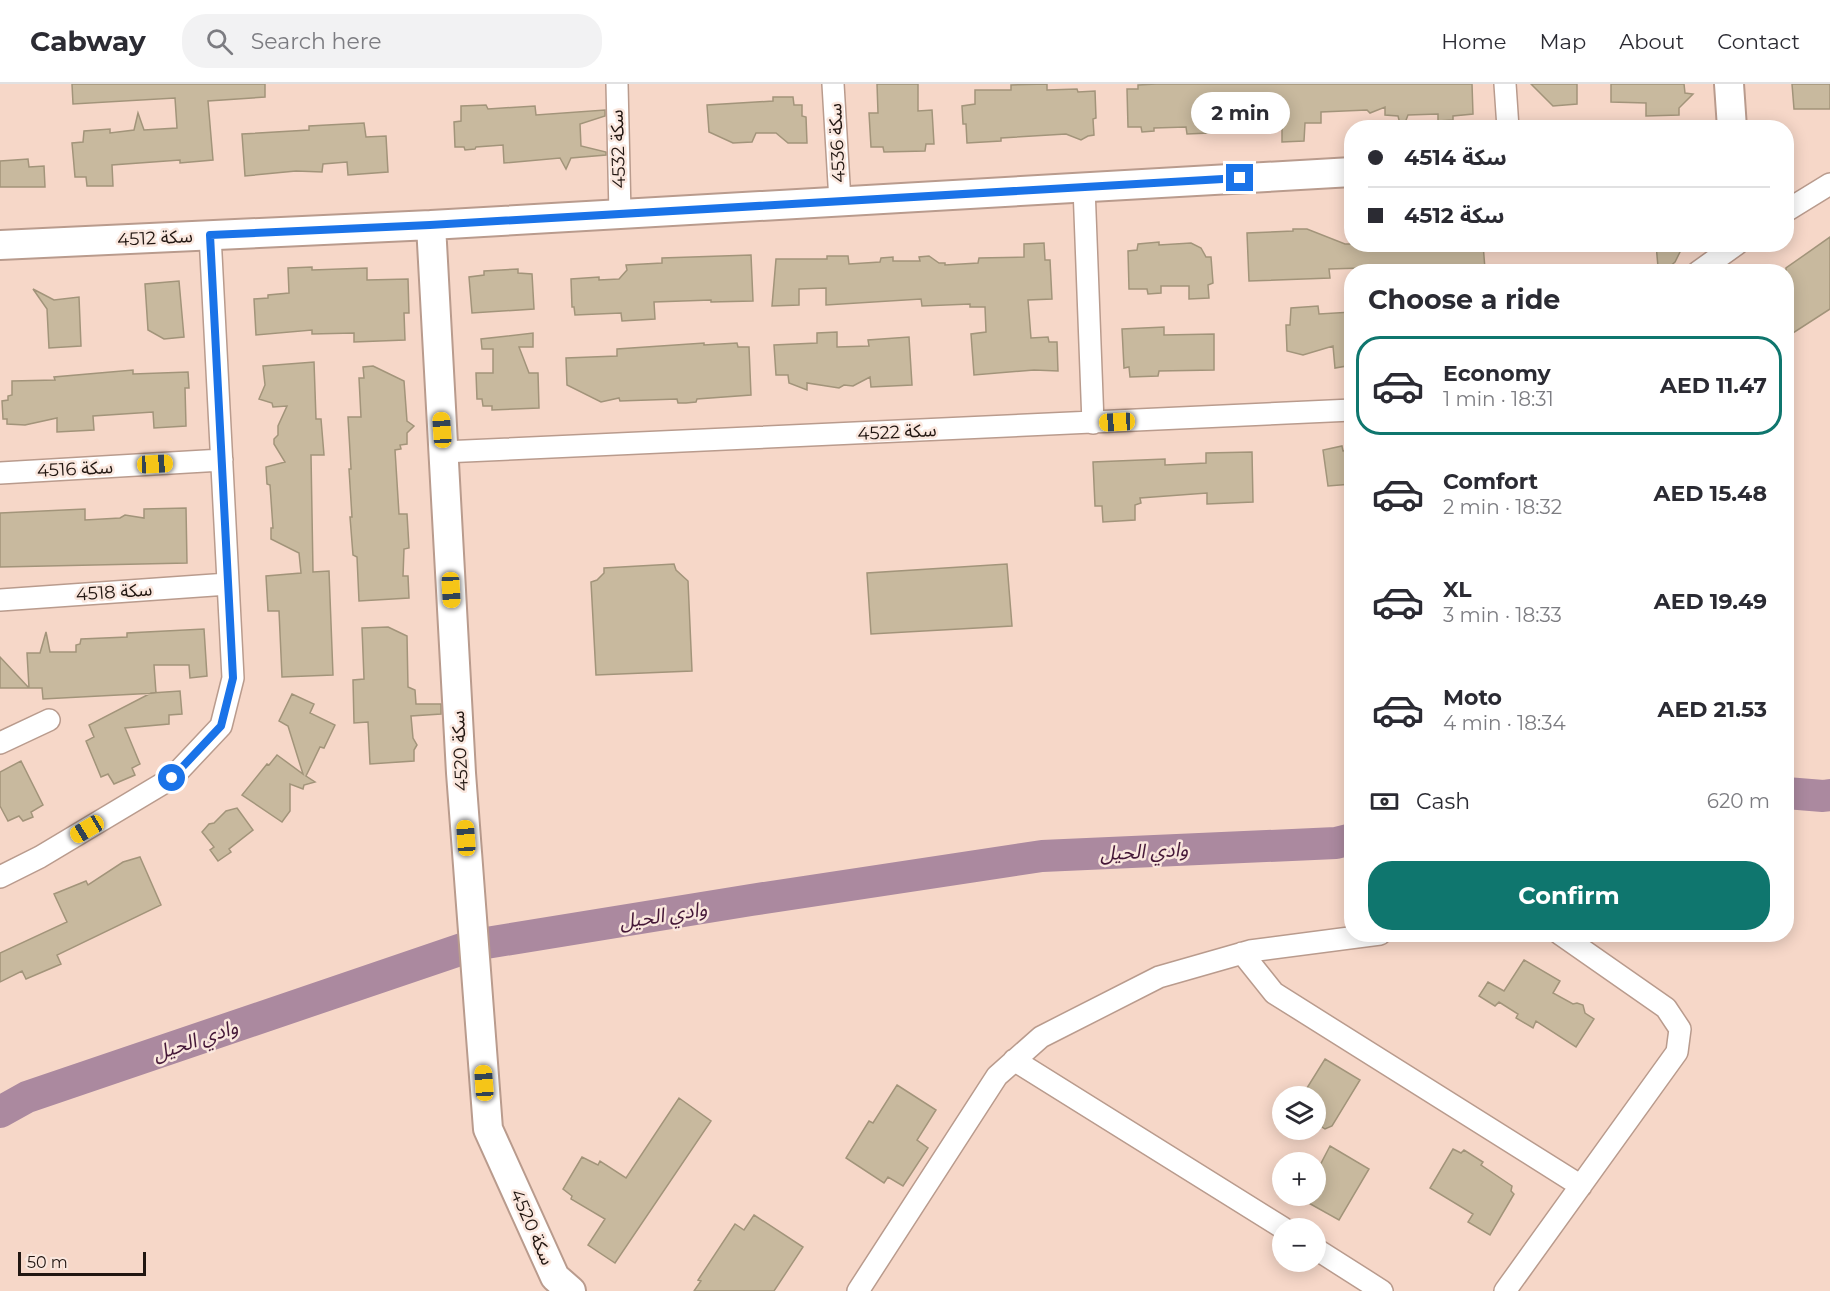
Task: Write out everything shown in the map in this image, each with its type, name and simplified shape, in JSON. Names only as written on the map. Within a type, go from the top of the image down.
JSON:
[{"type":"street","name":"سكة 4532","points":[[616,84],[620,214]]},
{"type":"street","name":"سكة 4536","points":[[833,84],[840,201]]},
{"type":"street","points":[[1505,84],[1507,120]]},
{"type":"street","points":[[1729,84],[1731,120]]},
{"type":"street","name":"سكة 4512","points":[[0,245],[430,225],[1344,172]]},
{"type":"street","points":[[1794,202],[1830,184]]},
{"type":"street","points":[[1084,187],[1093,423]]},
{"type":"street","name":"سكة 4520","points":[[430,225],[461,773],[488,1129],[555,1277],[571,1291]]},
{"type":"street","points":[[0,877],[40,857],[172,778],[221,726],[233,678],[210,235]]},
{"type":"street","points":[[1709,264],[1726,252]]},
{"type":"street","name":"سكة 4522","points":[[443,452],[1344,410]]},
{"type":"street","name":"سكة 4516","points":[[0,473],[222,460]]},
{"type":"street","name":"سكة 4518","points":[[0,600],[228,584]]},
{"type":"street","points":[[0,743],[49,720]]},
{"type":"street","points":[[858,1291],[997,1076],[1041,1036],[1159,977],[1242,953],[1344,939]]},
{"type":"street","points":[[1505,1291],[1677,1052],[1680,1029],[1666,1008],[1571,942]]},
{"type":"street","points":[[1242,953],[1274,993],[1581,1186]]},
{"type":"street","points":[[1014,1060],[1272,1222]]},
{"type":"street","points":[[1326,1255],[1382,1291]]},
{"type":"building","points":[[72,84],[265,84],[265,97],[208,101],[213,160],[112,165],[113,186],[87,186],[86,177],[75,177],[72,143],[83,142],[84,131],[110,129],[110,133],[134,130],[138,113],[144,130],[177,128],[175,98],[73,104]]},
{"type":"building","points":[[877,84],[918,84],[918,111],[932,110],[934,144],[926,144],[925,151],[884,152],[883,147],[871,147],[869,113],[878,113]]},
{"type":"building","points":[[1047,84],[1047,90],[1095,91],[1094,135],[1081,140],[1066,134],[1001,138],[1001,141],[967,143],[962,106],[975,104],[975,90],[1011,90],[1011,85]]},
{"type":"building","points":[[1472,84],[1473,114],[1453,116],[1453,120],[1438,120],[1438,114],[1408,115],[1406,120],[1399,120],[1398,116],[1385,115],[1385,107],[1370,113],[1367,110],[1321,112],[1321,123],[1305,123],[1304,141],[1282,142],[1282,118],[1265,120],[1263,117],[1249,118],[1244,128],[1239,120],[1216,119],[1216,125],[1209,126],[1209,133],[1187,134],[1186,127],[1154,128],[1154,131],[1142,132],[1141,127],[1128,127],[1127,89],[1138,89],[1138,85]]},
{"type":"building","points":[[1531,84],[1577,84],[1577,104],[1553,106]]},
{"type":"building","points":[[1611,84],[1684,84],[1685,93],[1693,94],[1679,108],[1679,115],[1646,116],[1646,103],[1611,102]]},
{"type":"building","points":[[1792,84],[1830,84],[1830,109],[1794,109]]},
{"type":"building","points":[[773,97],[793,97],[794,105],[802,105],[802,116],[806,117],[807,143],[788,143],[776,133],[756,133],[752,142],[733,143],[709,132],[707,105],[773,101]]},
{"type":"building","points":[[486,105],[488,109],[535,106],[536,115],[605,110],[605,116],[580,124],[581,146],[606,152],[606,155],[571,158],[566,169],[560,158],[504,163],[503,145],[465,150],[464,147],[455,147],[454,122],[461,121],[461,106]]},
{"type":"building","points":[[364,123],[366,137],[386,136],[388,172],[348,175],[347,162],[323,164],[322,172],[296,171],[245,176],[242,134],[309,130],[309,126]]},
{"type":"building","points":[[28,159],[29,167],[44,166],[45,187],[0,187],[0,161]]},
{"type":"building","points":[[1293,229],[1307,229],[1344,244],[1344,252],[1484,252],[1485,264],[1344,264],[1344,269],[1329,269],[1330,278],[1249,281],[1247,233],[1293,231]]},
{"type":"building","points":[[1830,237],[1830,309],[1794,332],[1794,264],[1792,264]]},
{"type":"building","points":[[1159,242],[1159,245],[1191,243],[1201,248],[1206,257],[1211,257],[1213,283],[1208,285],[1209,298],[1189,299],[1189,286],[1161,286],[1161,293],[1148,294],[1147,289],[1129,289],[1128,251],[1137,250],[1138,244]]},
{"type":"building","points":[[1044,243],[1045,260],[1050,260],[1052,299],[1028,300],[1031,338],[1048,337],[1049,342],[1057,342],[1058,371],[1034,370],[974,375],[971,334],[986,332],[985,307],[970,307],[970,304],[922,306],[921,299],[826,305],[826,288],[799,289],[799,305],[772,306],[776,259],[827,259],[827,256],[848,256],[849,264],[880,262],[881,258],[893,257],[893,261],[920,261],[919,257],[929,256],[945,265],[978,263],[979,258],[1024,257],[1024,244]]},
{"type":"building","points":[[1657,252],[1680,252],[1673,264],[1658,264]]},
{"type":"building","points":[[751,255],[753,301],[654,302],[655,319],[622,321],[621,313],[575,315],[574,307],[572,307],[571,279],[599,277],[599,280],[619,279],[627,270],[626,265],[662,263],[662,258]]},
{"type":"building","points":[[312,267],[312,270],[367,268],[367,280],[408,279],[409,313],[404,313],[405,340],[354,342],[354,333],[312,334],[312,330],[256,335],[254,299],[289,293],[288,268]]},
{"type":"building","points":[[518,269],[518,273],[532,274],[534,309],[472,313],[469,277],[484,275],[484,271]]},
{"type":"building","points":[[179,281],[184,337],[164,339],[148,330],[145,284]]},
{"type":"building","points":[[33,289],[54,300],[79,297],[81,346],[49,348],[47,309]]},
{"type":"building","points":[[1318,306],[1319,314],[1344,312],[1344,366],[1335,368],[1333,346],[1303,355],[1287,351],[1286,325],[1290,325],[1291,308]]},
{"type":"building","points":[[1164,327],[1164,335],[1214,334],[1214,370],[1159,371],[1158,376],[1130,377],[1129,367],[1124,368],[1122,329]]},
{"type":"building","points":[[837,332],[837,347],[869,346],[868,340],[909,337],[912,385],[871,387],[870,377],[853,386],[844,385],[839,388],[807,383],[807,390],[789,383],[788,375],[776,375],[774,345],[817,343],[817,333]]},
{"type":"building","points":[[533,333],[533,347],[519,347],[529,373],[538,373],[539,408],[492,410],[492,406],[483,406],[482,399],[477,399],[476,373],[493,373],[493,349],[482,349],[481,339]]},
{"type":"building","points":[[704,343],[704,345],[737,343],[738,347],[749,347],[751,395],[697,399],[696,402],[686,403],[678,403],[677,399],[620,401],[619,398],[601,402],[567,385],[566,358],[617,356],[617,349]]},
{"type":"building","points":[[314,362],[316,419],[321,419],[324,455],[311,455],[313,572],[329,571],[333,675],[282,677],[279,611],[268,611],[266,576],[301,573],[299,553],[271,539],[271,528],[273,528],[270,485],[267,484],[266,467],[285,462],[274,444],[274,439],[278,435],[278,426],[287,406],[273,407],[272,403],[259,399],[265,385],[263,366]]},
{"type":"building","points":[[373,366],[404,381],[407,421],[414,426],[407,433],[407,444],[400,445],[401,449],[395,450],[399,514],[407,514],[409,548],[404,549],[403,576],[408,576],[409,598],[359,601],[357,557],[353,555],[350,517],[352,517],[348,417],[361,417],[359,378],[364,378],[363,367]]},
{"type":"building","points":[[133,370],[133,374],[188,372],[189,388],[185,388],[186,426],[154,428],[153,412],[93,416],[94,430],[57,432],[57,418],[25,425],[7,424],[7,419],[3,419],[2,401],[8,400],[8,396],[12,395],[12,381],[55,380],[54,377]]},
{"type":"building","points":[[1342,446],[1344,485],[1328,486],[1323,450]]},
{"type":"building","points":[[1252,452],[1253,502],[1207,504],[1207,493],[1140,498],[1141,503],[1135,505],[1135,520],[1103,522],[1102,506],[1095,506],[1093,462],[1165,459],[1165,465],[1206,463],[1206,453]]},
{"type":"building","points":[[186,508],[187,563],[0,567],[0,513],[85,509],[85,520],[120,518],[125,515],[144,518],[144,509]]},
{"type":"building","points":[[674,564],[676,570],[688,581],[692,671],[596,675],[591,582],[604,573],[604,568]]},
{"type":"building","points":[[1007,564],[1012,626],[871,634],[867,573]]},
{"type":"building","points":[[388,627],[407,636],[408,687],[415,690],[416,704],[441,704],[441,714],[411,716],[413,738],[417,745],[414,750],[414,761],[370,764],[368,722],[354,723],[353,680],[364,679],[362,628]]},
{"type":"building","points":[[204,629],[207,676],[190,678],[189,665],[154,665],[156,693],[43,699],[42,688],[29,688],[27,653],[40,653],[46,632],[50,652],[76,652],[76,645],[80,644],[81,639],[127,637],[127,633]]},
{"type":"building","points":[[0,657],[29,688],[0,688]]},
{"type":"building","points":[[180,691],[182,714],[169,715],[169,724],[125,728],[140,764],[132,768],[135,775],[114,784],[108,774],[101,777],[86,741],[94,737],[89,725],[151,693]]},
{"type":"building","points":[[292,694],[314,704],[310,713],[335,725],[324,748],[320,747],[306,776],[315,782],[304,785],[303,789],[290,784],[290,811],[282,822],[242,795],[277,755],[303,774],[288,726],[279,721]]},
{"type":"building","points":[[21,761],[43,805],[31,812],[33,817],[23,821],[19,816],[8,821],[0,806],[0,772]]},
{"type":"building","points":[[237,808],[253,830],[229,849],[231,852],[218,861],[210,850],[214,847],[202,832],[226,811]]},
{"type":"building","points":[[140,857],[161,905],[57,955],[61,964],[26,979],[22,971],[0,982],[0,953],[67,922],[54,894],[86,881],[88,885],[123,862]]},
{"type":"building","points":[[1524,960],[1560,981],[1553,993],[1573,1004],[1583,1005],[1585,1013],[1594,1019],[1576,1047],[1536,1021],[1533,1028],[1516,1018],[1518,1014],[1499,1002],[1495,1006],[1479,996],[1488,982],[1504,991]]},
{"type":"building","points":[[1325,1059],[1360,1080],[1332,1126],[1326,1129],[1326,1086],[1308,1086]]},
{"type":"building","points":[[897,1085],[936,1110],[917,1140],[928,1148],[903,1186],[888,1177],[884,1183],[846,1158],[869,1121],[873,1123]]},
{"type":"building","points":[[679,1098],[711,1121],[615,1263],[588,1245],[605,1219],[571,1199],[572,1196],[563,1189],[582,1157],[598,1165],[600,1161],[626,1178]]},
{"type":"building","points":[[1330,1146],[1369,1169],[1339,1220],[1314,1206],[1326,1206],[1326,1154]]},
{"type":"building","points":[[1453,1149],[1461,1153],[1464,1150],[1512,1186],[1511,1191],[1514,1194],[1490,1235],[1468,1222],[1473,1214],[1430,1188]]},
{"type":"building","points":[[754,1215],[803,1247],[774,1291],[694,1291],[701,1281],[698,1280],[735,1224],[744,1230]]},
{"type":"waterway","name":"وادي الحيل","points":[[1794,794],[1830,795]]},
{"type":"waterway","name":"وادي الحيل","points":[[0,1112],[27,1097],[474,945],[1042,856],[1344,841]]},
{"type":"route","points":[[172,778],[221,726],[233,678],[210,235],[430,225],[1240,178]]}]
